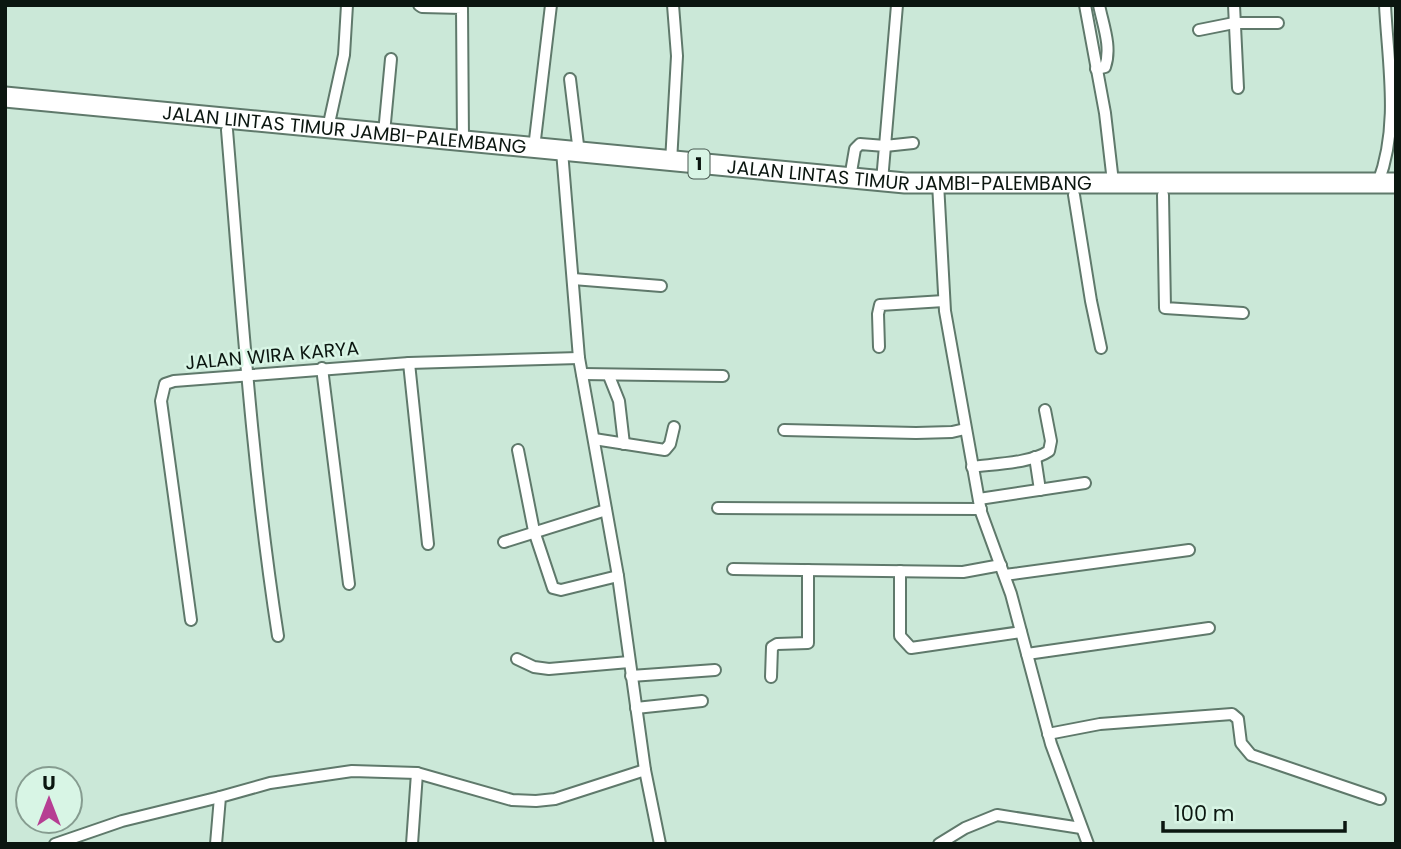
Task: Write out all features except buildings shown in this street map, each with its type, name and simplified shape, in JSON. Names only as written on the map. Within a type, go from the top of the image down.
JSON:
[{"type":"highway","name":"JALAN LINTAS TIMUR JAMBI-PALEMBANG","points":[[5,97],[463,140],[787,183],[1074,195],[1396,194]]},
{"type":"highway","name":"JALAN LINTAS TIMUR JAMBI-PALEMBANG","points":[[5,110],[227,130],[671,162],[938,188],[1113,182],[1387,183]]},
{"type":"street","points":[[328,128],[344,55],[347,5]]},
{"type":"street","points":[[419,5],[462,7],[463,140]]},
{"type":"street","points":[[534,148],[551,5]]},
{"type":"street","points":[[671,162],[677,56],[673,5]]},
{"type":"street","points":[[882,181],[897,5]]},
{"type":"street","points":[[1085,5],[1109,141],[1113,182]]},
{"type":"street","points":[[1096,69],[1105,67],[1107,57],[1107,33],[1099,5]]},
{"type":"street","points":[[1234,5],[1238,88]]},
{"type":"street","points":[[1385,5],[1392,97],[1387,183]]},
{"type":"street","points":[[1199,30],[1234,23],[1278,23]]},
{"type":"street","points":[[384,133],[391,59]]},
{"type":"street","points":[[570,79],[568,155],[579,358],[618,576],[645,770],[660,844]]},
{"type":"street","points":[[227,130],[248,374],[278,636]]},
{"type":"street","points":[[850,178],[857,145],[913,143]]},
{"type":"street","points":[[938,188],[944,301],[980,504],[1003,570],[1050,739],[1088,844]]},
{"type":"street","points":[[1074,195],[1101,348]]},
{"type":"street","points":[[1163,195],[1166,308],[1243,313]]},
{"type":"street","points":[[573,279],[662,286]]},
{"type":"street","points":[[879,347],[880,305],[944,301]]},
{"type":"street","name":"JALAN WIRA KARYA","points":[[191,620],[162,391],[165,384],[174,380],[322,368],[579,358]]},
{"type":"street","points":[[408,363],[428,544]]},
{"type":"street","points":[[322,368],[349,584]]},
{"type":"street","points":[[582,374],[723,376]]},
{"type":"street","points":[[609,376],[620,401],[624,444]]},
{"type":"street","points":[[972,467],[1044,455],[1051,447],[1045,410]]},
{"type":"street","points":[[594,439],[666,450],[674,427]]},
{"type":"street","points":[[784,430],[916,433],[965,429]]},
{"type":"street","points":[[518,450],[534,531],[551,584],[556,590],[618,576]]},
{"type":"street","points":[[1035,457],[1040,490]]},
{"type":"street","points":[[718,508],[980,504],[1085,483]]},
{"type":"street","points":[[504,542],[606,510]]},
{"type":"street","points":[[733,569],[963,572],[1189,550]]},
{"type":"street","points":[[771,677],[771,651],[774,645],[808,643],[808,570]]},
{"type":"street","points":[[900,571],[900,636],[911,648],[1021,632]]},
{"type":"street","points":[[1027,654],[1209,628]]},
{"type":"street","points":[[517,659],[543,669],[629,662]]},
{"type":"street","points":[[631,676],[715,670]]},
{"type":"street","points":[[636,708],[702,701]]},
{"type":"street","points":[[1050,739],[1100,724],[1232,714],[1238,719],[1243,748],[1251,755],[1380,799]]},
{"type":"street","points":[[55,844],[111,824],[270,783],[317,775],[352,771],[417,773],[525,802],[555,799],[645,770]]},
{"type":"street","points":[[412,844],[417,773]]},
{"type":"street","points":[[216,844],[220,797]]},
{"type":"street","points":[[939,844],[965,828],[997,815],[1081,828]]}]
